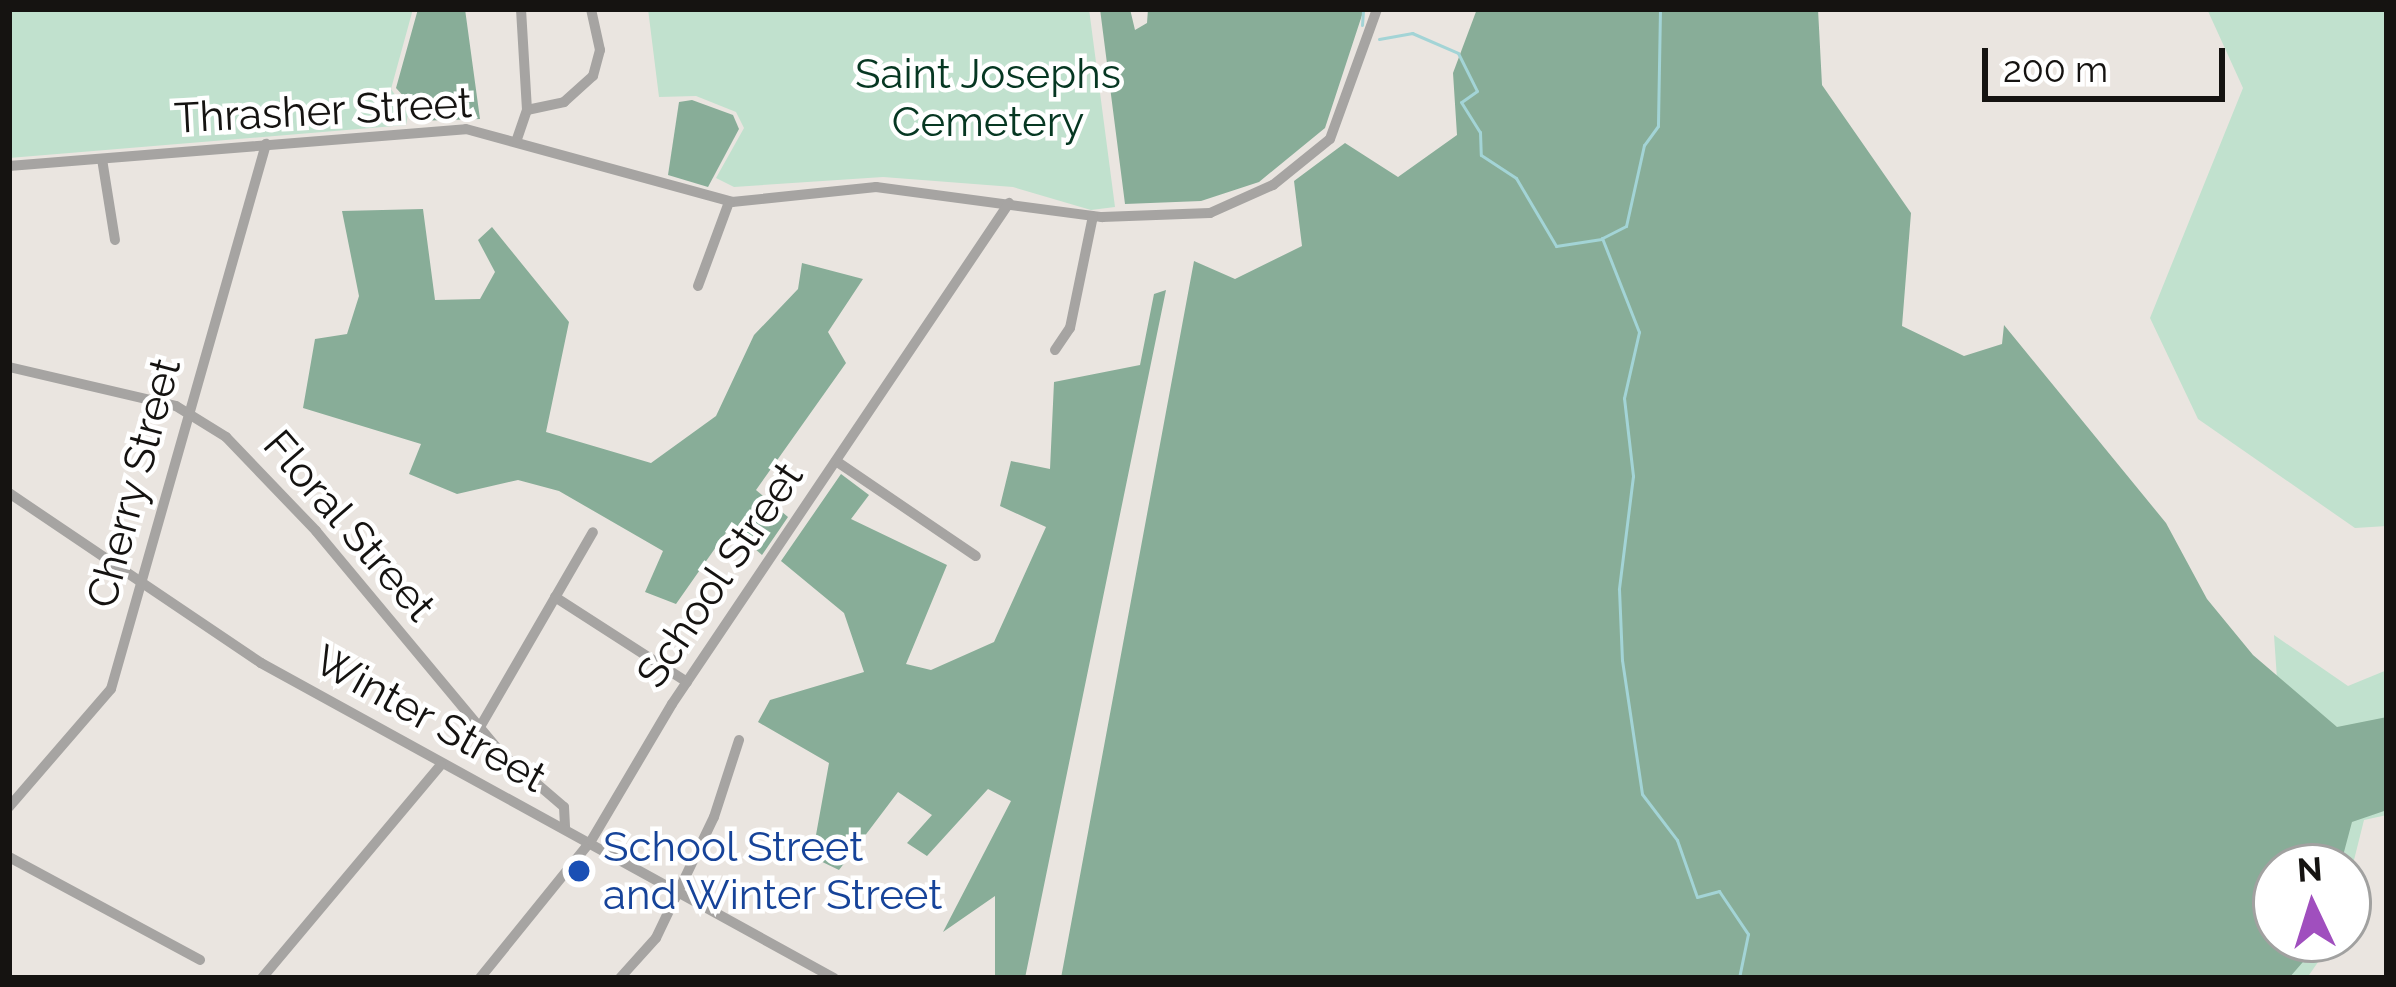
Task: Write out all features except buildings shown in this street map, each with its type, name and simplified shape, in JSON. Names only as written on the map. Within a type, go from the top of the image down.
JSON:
[{"type":"street","points":[[518,139],[527,110],[521,9]]},
{"type":"street","points":[[527,110],[574,97],[593,76],[600,50],[592,9]]},
{"type":"street","name":"Thrasher Street","points":[[9,166],[454,129],[518,139],[729,202],[876,188],[1093,216],[1225,211],[1310,159],[1348,108],[1377,9]]},
{"type":"street","name":"Cherry Street","points":[[9,807],[107,698],[142,585],[185,410],[266,144]]},
{"type":"street","points":[[102,159],[115,240]]},
{"type":"street","points":[[698,286],[729,202]]},
{"type":"street","name":"School Street","points":[[480,978],[591,841],[687,682],[1010,203]]},
{"type":"street","points":[[1055,350],[1070,328],[1093,216]]},
{"type":"street","name":"Floral Street","points":[[9,367],[185,410],[274,485],[480,727],[561,803],[565,829]]},
{"type":"street","points":[[836,461],[976,556]]},
{"type":"street","name":"Winter Street","points":[[9,493],[142,585],[441,765],[591,841],[834,978]]},
{"type":"street","points":[[480,727],[593,532]]},
{"type":"street","points":[[555,597],[687,682]]},
{"type":"street","points":[[620,978],[652,945],[715,817],[740,740]]},
{"type":"street","points":[[262,978],[441,765]]},
{"type":"street","points":[[9,857],[200,960]]},
{"type":"green space","points":[[9,9],[413,9],[391,89],[408,114],[406,125],[9,158]]},
{"type":"green space","points":[[418,9],[465,9],[480,119],[413,121],[417,111],[396,88]]},
{"type":"green space","name":"Saint Josephs Cemetery","points":[[648,9],[1089,9],[1115,207],[1091,210],[1013,187],[883,177],[734,187],[716,178],[744,128],[736,112],[696,96],[659,97]]},
{"type":"green space","points":[[1100,9],[1130,9],[1135,30],[1147,23],[1148,9],[1364,9],[1325,128],[1259,182],[1201,201],[1125,204]]},
{"type":"green space","points":[[1477,9],[1818,9],[1822,85],[1911,213],[1902,326],[1964,356],[2002,344],[2004,325],[2166,523],[2207,599],[2253,655],[2337,727],[2387,717],[2387,810],[2352,822],[2346,843],[2252,843],[2252,963],[2302,963],[2289,978],[1061,978],[1194,261],[1235,279],[1302,246],[1294,181],[1345,143],[1398,177],[1457,135],[1453,73]]},
{"type":"green space","points":[[2207,9],[2387,9],[2387,526],[2355,528],[2198,419],[2150,318],[2243,88]]},
{"type":"green space","points":[[692,100],[733,115],[739,129],[708,187],[668,175],[679,102]]},
{"type":"green space","points":[[423,209],[435,300],[480,299],[495,272],[478,240],[492,227],[569,322],[546,432],[651,463],[716,416],[754,335],[798,289],[802,263],[863,279],[828,332],[846,363],[756,490],[788,517],[762,555],[730,527],[676,604],[645,592],[663,551],[559,491],[518,480],[457,494],[409,474],[421,444],[303,408],[315,339],[347,334],[359,296],[342,211]]},
{"type":"green space","points":[[1166,290],[1025,978],[995,978],[995,896],[943,932],[1011,801],[988,789],[927,856],[907,843],[932,815],[898,792],[839,870],[812,857],[829,763],[758,722],[770,700],[864,672],[844,613],[781,561],[841,474],[869,495],[851,519],[947,565],[906,664],[931,670],[994,642],[1046,527],[1000,506],[1011,461],[1050,469],[1054,382],[1140,365],[1154,294]]},
{"type":"green space","points":[[2274,635],[2348,686],[2387,670],[2387,815],[2364,820],[2358,843],[2255,843],[2278,694]]},
{"type":"green space","points":[[2252,866],[2252,963],[2317,963],[2307,978],[2235,978]]},
{"type":"waterway","points":[[1362,25],[1363,9]]},
{"type":"waterway","points":[[1660,9],[1658,126],[1644,145],[1626,226],[1602,238],[1639,332],[1624,398],[1633,476],[1619,589],[1622,660],[1642,794],[1677,840],[1697,897],[1719,891],[1748,934],[1739,978]]},
{"type":"waterway","points":[[1379,39],[1412,33],[1458,53],[1477,91],[1461,102],[1480,132],[1481,155],[1516,178],[1556,246],[1601,239]]},
{"type":"place","name":"School Street and Winter Street","points":[[579,871]]}]
